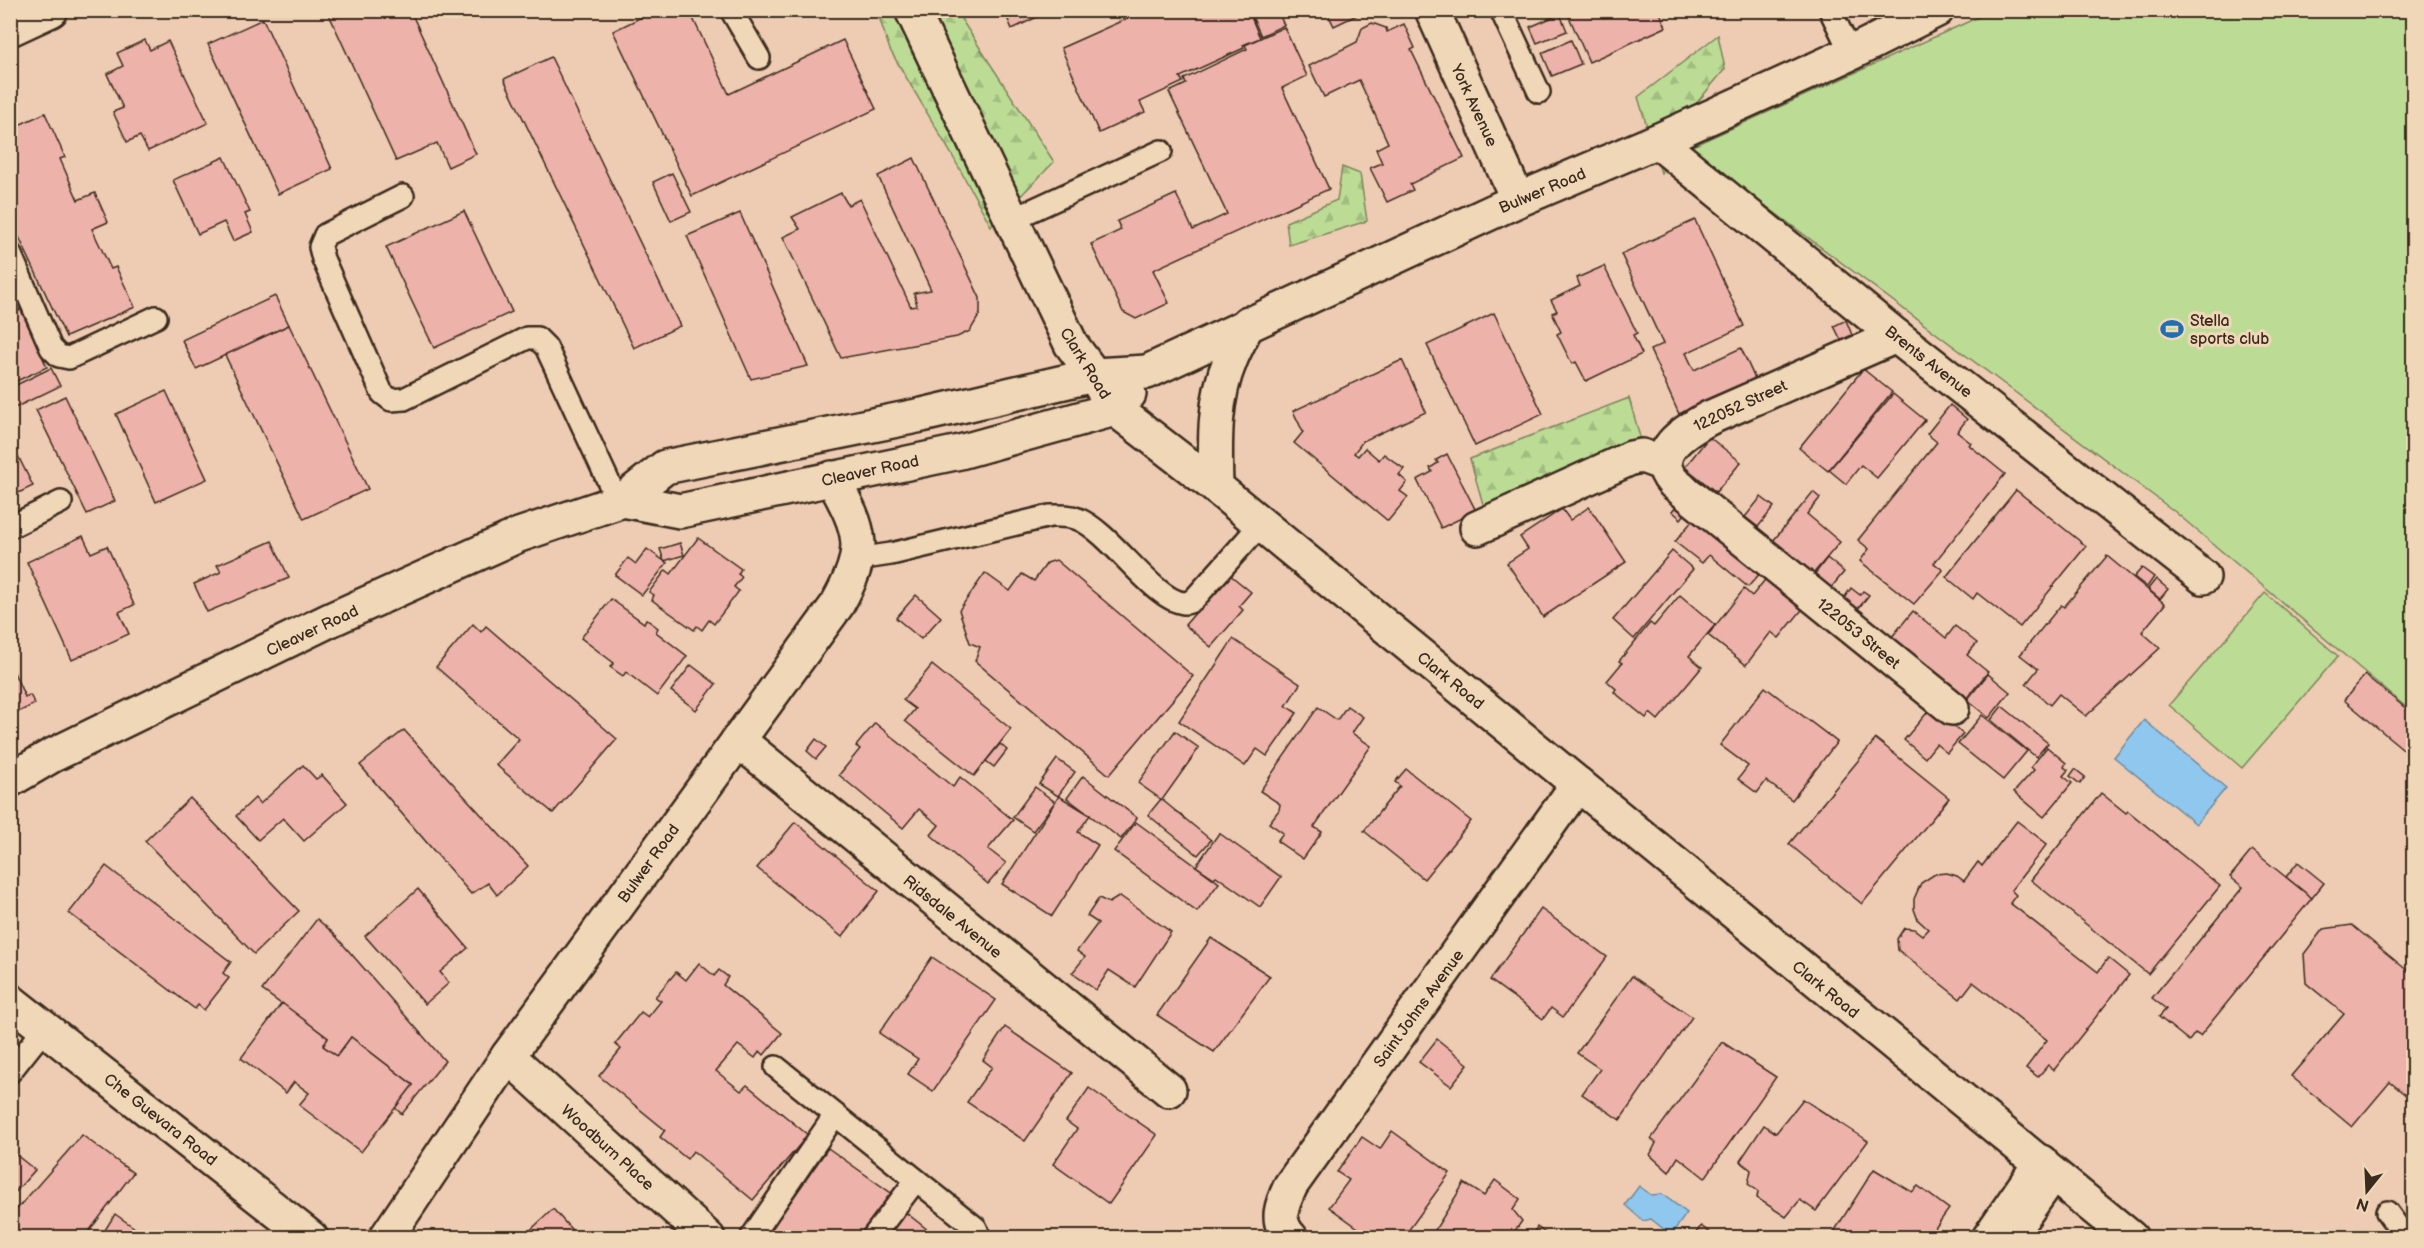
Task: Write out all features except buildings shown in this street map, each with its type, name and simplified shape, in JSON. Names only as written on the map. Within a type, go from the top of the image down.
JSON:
[{"type":"street","points":[[10,29],[51,10]]},
{"type":"street","name":"Clark Road","points":[[912,10],[1071,344],[1115,409],[1216,487],[2131,1238]]},
{"type":"street","name":"Bulwer Road","points":[[1094,375],[1147,372],[1248,323],[1518,200],[1657,141],[1851,52],[1901,18],[1937,10]]},
{"type":"street","name":"York Avenue","points":[[1442,13],[1518,200]]},
{"type":"street","name":"Brents Avenue","points":[[1657,141],[1896,336],[2203,577]]},
{"type":"street","points":[[1216,487],[1215,431],[1219,402],[1229,363],[1248,323]]},
{"type":"street","name":"122052 Street","points":[[1664,464],[1665,454],[1671,445],[1685,431],[1708,418],[1896,336]]},
{"type":"street","name":"Bulwer Road","points":[[1115,409],[1147,372]]},
{"type":"street","name":"Cleaver Road","points":[[10,780],[51,756],[351,611],[519,535],[620,501],[665,467],[922,415],[1094,375]]},
{"type":"street","name":"Cleaver Road","points":[[620,501],[680,511],[960,452],[1115,409]]},
{"type":"street","points":[[1477,528],[1631,458],[1642,456],[1659,460],[1664,464]]},
{"type":"street","name":"122053 Street","points":[[1664,464],[1666,475],[1674,483],[1952,708]]},
{"type":"street","name":"Bulwer Road","points":[[386,1238],[508,1056],[837,605],[858,559],[859,535],[850,510],[832,478]]},
{"type":"street","name":"Ridsdale Avenue","points":[[738,740],[1169,1090]]},
{"type":"street","name":"Saint Johns Avenue","points":[[1291,1238],[1285,1231],[1280,1216],[1282,1204],[1291,1185],[1578,784]]},
{"type":"street","name":"Che Guevara Road","points":[[10,1001],[311,1238]]},
{"type":"street","name":"Woodburn Place","points":[[508,1056],[708,1238]]},
{"type":"street","points":[[1989,1238],[2049,1169]]},
{"type":"lane","points":[[731,10],[759,58]]},
{"type":"lane","points":[[1501,10],[1539,92]]},
{"type":"lane","points":[[1830,10],[1851,52]]},
{"type":"lane","points":[[1011,220],[1161,151]]},
{"type":"lane","points":[[402,196],[325,235],[320,247],[382,393],[391,400],[404,399],[527,338],[537,338],[546,348],[620,501]]},
{"type":"lane","points":[[10,253],[51,348],[59,356],[69,358],[156,317]]},
{"type":"lane","points":[[10,527],[61,502]]},
{"type":"lane","points":[[858,559],[891,554],[1050,516],[1067,516],[1080,519],[1102,536],[1154,586],[1184,603],[1191,602],[1196,597],[1261,524]]},
{"type":"lane","points":[[10,1072],[45,1028]]},
{"type":"lane","points":[[776,1067],[976,1228],[980,1238]]},
{"type":"lane","points":[[750,1238],[835,1115]]},
{"type":"lane","points":[[2015,1238],[2049,1169]]},
{"type":"lane","points":[[872,1238],[916,1180]]},
{"type":"lane","points":[[2387,1212],[2406,1238]]},
{"type":"green space","points":[[877,11],[956,11],[1054,162],[991,226],[890,50]]},
{"type":"green space","name":"Stella sports club","points":[[1992,11],[2413,11],[2413,713],[2174,511],[1688,148]]},
{"type":"green space","points":[[1718,35],[1725,69],[1695,105],[1661,173],[1638,97]]},
{"type":"green space","points":[[1342,167],[1360,174],[1367,221],[1289,245],[1286,222],[1337,200]]},
{"type":"green space","points":[[1629,398],[1640,437],[1485,511],[1470,459]]},
{"type":"green space","points":[[2265,593],[2338,656],[2242,768],[2169,705]]},
{"type":"water","points":[[2144,720],[2226,788],[2196,824],[2114,757]]},
{"type":"water","points":[[1639,1186],[1651,1195],[1662,1194],[1687,1213],[1671,1235],[1651,1219],[1643,1221],[1625,1205]]},
{"type":"place","name":"Stella sports club","points":[[2172,329]]}]
